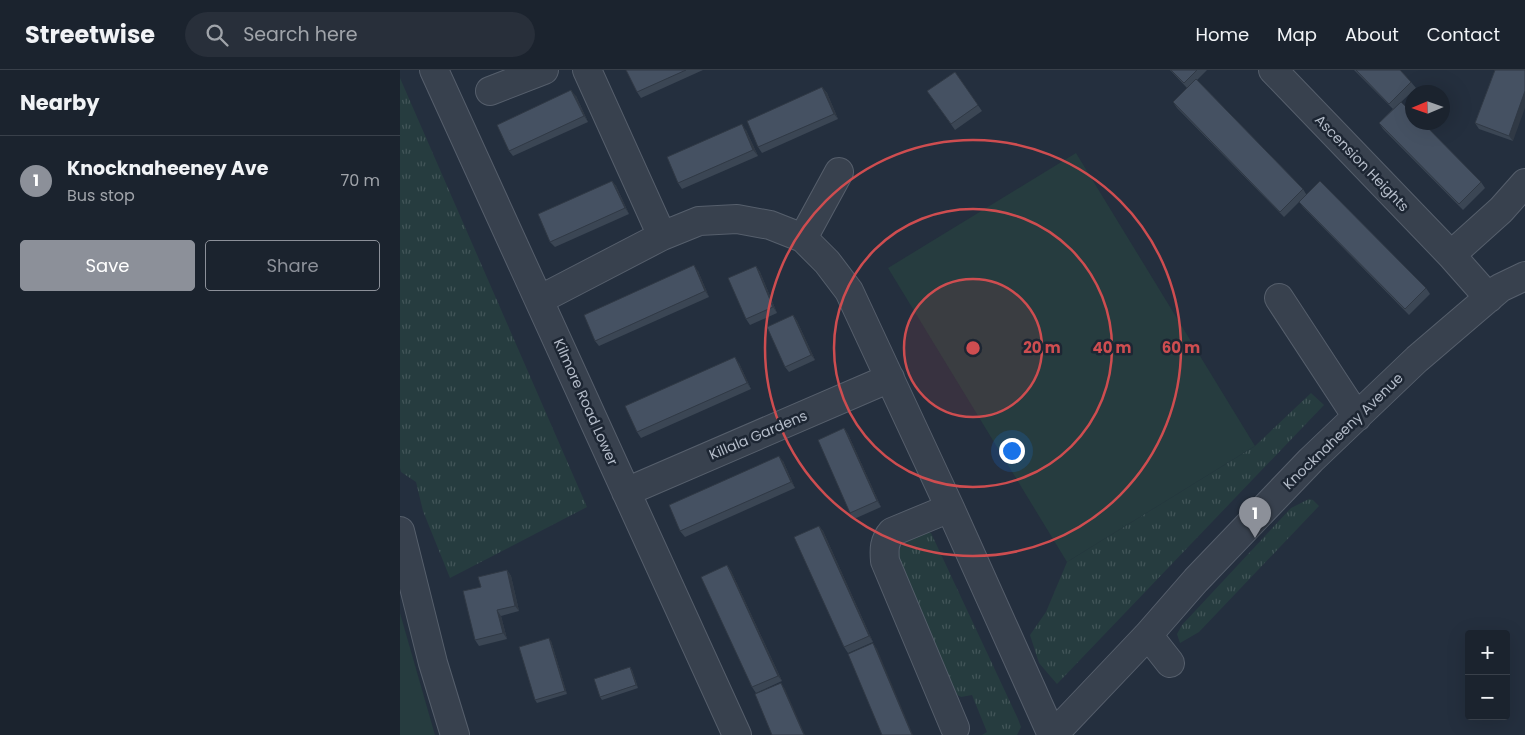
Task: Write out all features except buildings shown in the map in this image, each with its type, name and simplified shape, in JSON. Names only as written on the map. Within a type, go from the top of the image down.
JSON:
[{"type":"street","name":"Kilmore Road Lower","points":[[434,70],[737,735]]},
{"type":"street","points":[[490,91],[544,70]]},
{"type":"street","points":[[587,70],[662,236]]},
{"type":"street","name":"Ascension Heights","points":[[1273,70],[1451,255],[1489,298]]},
{"type":"street","points":[[803,238],[839,172]]},
{"type":"street","points":[[1451,255],[1501,210],[1525,183]]},
{"type":"street","points":[[539,300],[662,236],[700,221],[737,219],[770,225],[803,238],[827,262],[848,291],[950,508],[1052,735]]},
{"type":"street","name":"Knocknaheeny Avenue","points":[[1052,735],[1148,635],[1272,499],[1417,359],[1500,288],[1525,276]]},
{"type":"street","points":[[1278,298],[1357,417]]},
{"type":"street","name":"Killala Gardens","points":[[626,492],[890,378]]},
{"type":"street","points":[[950,508],[892,532],[886,538],[884,548],[885,561],[955,728]]},
{"type":"street","points":[[400,531],[433,663],[455,735]]},
{"type":"street","points":[[1148,635],[1170,663]]},
{"type":"green space","points":[[400,78],[587,507],[450,578],[423,511],[416,482],[401,472],[400,468]]},
{"type":"green space","points":[[1076,153],[1255,446],[1067,562],[888,268]]},
{"type":"green space","points":[[1311,393],[1324,405],[1057,684],[1039,663],[1030,635],[1046,612],[1067,562],[1255,446]]},
{"type":"green space","points":[[1309,499],[1319,506],[1199,632],[1180,643],[1177,634],[1182,625],[1291,508]]},
{"type":"green space","points":[[921,531],[931,533],[1018,719],[1021,727],[1017,735],[982,735],[987,732],[972,695],[961,697],[956,694],[898,559],[902,545]]},
{"type":"green space","points":[[400,613],[435,735],[400,735]]},
{"type":"place","name":"Knocknaheeney Ave","points":[[1255,538]]}]
